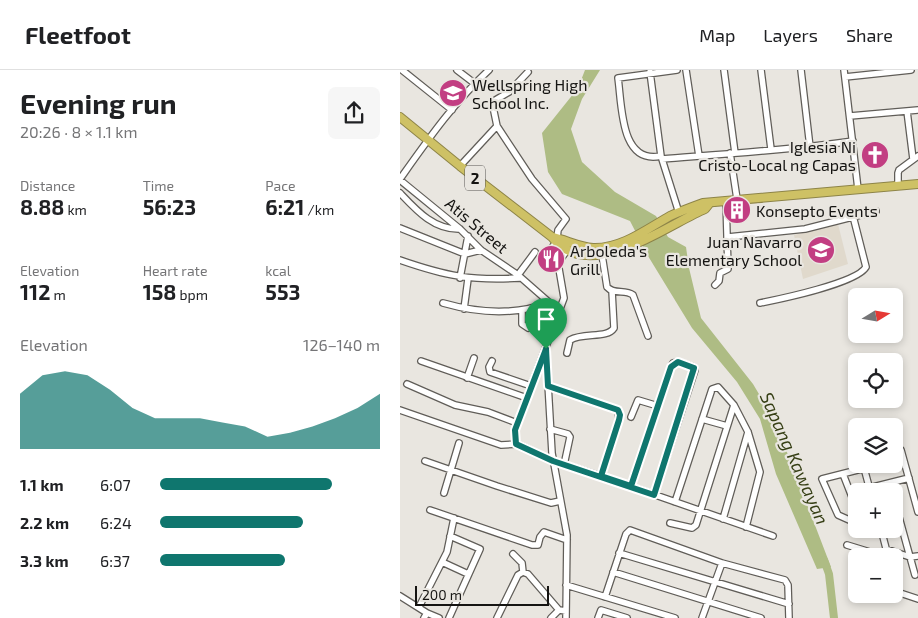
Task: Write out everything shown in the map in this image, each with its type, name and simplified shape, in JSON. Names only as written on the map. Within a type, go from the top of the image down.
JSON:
[{"type":"highway","name":"2","points":[[400,117],[568,249],[580,253],[602,255],[623,246],[702,203],[709,204],[918,184]]},
{"type":"highway","name":"2","points":[[555,239],[595,248],[623,246]]},
{"type":"street","points":[[402,70],[452,110]]},
{"type":"street","points":[[457,70],[474,83]]},
{"type":"street","points":[[400,179],[428,140],[474,83],[489,70]]},
{"type":"street","points":[[677,70],[650,72],[618,78],[625,126],[631,146],[638,154],[662,158],[698,156],[810,147],[853,141]]},
{"type":"street","points":[[686,70],[698,156]]},
{"type":"street","points":[[724,70],[738,200]]},
{"type":"street","points":[[761,70],[771,149]]},
{"type":"street","points":[[801,70],[810,147]]},
{"type":"street","points":[[844,70],[858,189]]},
{"type":"street","points":[[845,77],[911,70]]},
{"type":"street","points":[[528,72],[509,92],[492,102],[497,126],[532,179],[566,219],[558,230],[543,260]]},
{"type":"street","points":[[650,72],[662,158],[676,216]]},
{"type":"street","points":[[850,116],[918,110]]},
{"type":"street","points":[[898,186],[898,174],[916,157],[907,111]]},
{"type":"street","points":[[460,166],[497,126]]},
{"type":"street","name":"Atis Street","points":[[400,179],[468,236],[481,250],[519,276],[559,311]]},
{"type":"street","points":[[400,193],[425,217],[440,227],[460,229]]},
{"type":"street","points":[[715,285],[719,281],[720,273],[728,269],[726,201]]},
{"type":"street","points":[[728,237],[805,229],[876,211]]},
{"type":"street","points":[[760,303],[816,290],[854,276],[862,271],[866,267],[853,216]]},
{"type":"street","points":[[400,228],[465,254],[481,250]]},
{"type":"street","points":[[460,278],[468,236]]},
{"type":"street","points":[[516,444],[515,430],[517,423],[564,298],[558,263],[568,249]]},
{"type":"street","points":[[400,260],[434,272],[460,278],[519,276],[535,252]]},
{"type":"street","points":[[602,255],[607,288],[612,291],[630,292],[633,295],[648,336]]},
{"type":"street","points":[[464,309],[468,278]]},
{"type":"street","points":[[567,353],[570,340],[575,337],[580,335],[602,335],[612,332],[614,328],[612,291]]},
{"type":"street","points":[[442,303],[464,309],[498,312],[522,310],[548,303]]},
{"type":"street","points":[[522,310],[522,324],[528,328]]},
{"type":"street","points":[[546,349],[553,461],[568,540],[566,585],[562,610],[551,618]]},
{"type":"street","points":[[468,378],[474,358]]},
{"type":"street","points":[[421,361],[527,398]]},
{"type":"street","points":[[492,361],[489,367],[490,372],[531,386]]},
{"type":"street","points":[[631,486],[674,363],[679,362],[694,367],[654,495]]},
{"type":"street","points":[[406,384],[455,405],[488,412],[517,423]]},
{"type":"street","points":[[548,386],[618,410],[619,420],[601,476]]},
{"type":"street","points":[[675,502],[702,419],[714,387],[718,387],[734,405],[748,432],[760,472],[746,527]]},
{"type":"street","points":[[631,418],[638,400],[658,406]]},
{"type":"street","points":[[670,523],[694,528],[734,405]]},
{"type":"street","points":[[400,410],[505,446],[516,444],[564,465],[631,486],[773,536]]},
{"type":"street","points":[[702,419],[727,426]]},
{"type":"street","points":[[550,429],[568,434],[570,437],[564,465]]},
{"type":"street","points":[[723,519],[748,432]]},
{"type":"street","points":[[444,493],[459,443]]},
{"type":"street","points":[[904,458],[918,512]]},
{"type":"street","points":[[425,461],[551,502],[560,501]]},
{"type":"street","points":[[848,473],[822,479],[838,515],[848,519]]},
{"type":"street","points":[[843,474],[848,487]]},
{"type":"street","points":[[889,483],[909,478]]},
{"type":"street","points":[[430,510],[532,545],[538,545],[540,536],[544,532],[568,540]]},
{"type":"street","points":[[419,607],[447,552],[454,518]]},
{"type":"street","points":[[605,597],[626,534],[630,530],[722,563],[785,580],[788,585],[789,618]]},
{"type":"street","points":[[903,532],[915,575]]},
{"type":"street","points":[[450,536],[480,549],[450,618]]},
{"type":"street","points":[[883,538],[886,548]]},
{"type":"street","points":[[847,545],[857,548]]},
{"type":"street","points":[[619,553],[789,604]]},
{"type":"street","points":[[513,554],[522,563],[523,572]]},
{"type":"street","points":[[903,554],[910,557],[918,556]]},
{"type":"street","points":[[442,562],[468,574]]},
{"type":"street","points":[[702,618],[722,563]]},
{"type":"street","points":[[523,572],[528,574],[562,610],[566,618]]},
{"type":"street","points":[[497,618],[518,576],[523,572]]},
{"type":"street","points":[[613,572],[761,618]]},
{"type":"street","points":[[566,585],[675,618]]},
{"type":"street","points":[[903,595],[918,599]]},
{"type":"street","points":[[400,596],[419,607],[426,616],[439,618]]},
{"type":"street","points":[[598,618],[601,610],[627,618]]},
{"type":"shaded area","points":[[585,70],[600,70],[582,99],[571,129],[582,162],[615,192],[656,216],[668,237],[686,247],[701,318],[753,384],[766,406],[785,447],[831,567],[817,569],[776,474],[760,419],[737,382],[692,328],[648,256],[630,221],[562,194],[548,172],[542,133],[578,88]]},
{"type":"shaded area","name":"Juan Navarro Elementary School","points":[[838,224],[848,264],[803,279],[794,235]]},
{"type":"waterway","name":"Sapang Kawayan","points":[[824,560],[829,574],[834,618]]},
{"type":"place","name":"Wellspring High School Inc.","points":[[453,93]]},
{"type":"place","name":"Iglesia Ni Cristo-Local ng Capas","points":[[875,155]]},
{"type":"place","name":"Konsepto Events","points":[[737,210]]},
{"type":"place","name":"Juan Navarro Elementary School","points":[[821,250]]},
{"type":"place","name":"Arboleda's Grill","points":[[551,259]]},
{"type":"route","points":[[546,349],[548,386],[618,410],[619,420],[601,476],[631,486],[671,367],[674,363],[678,362],[694,368],[654,495],[553,461],[516,444],[515,430],[546,349]]}]
